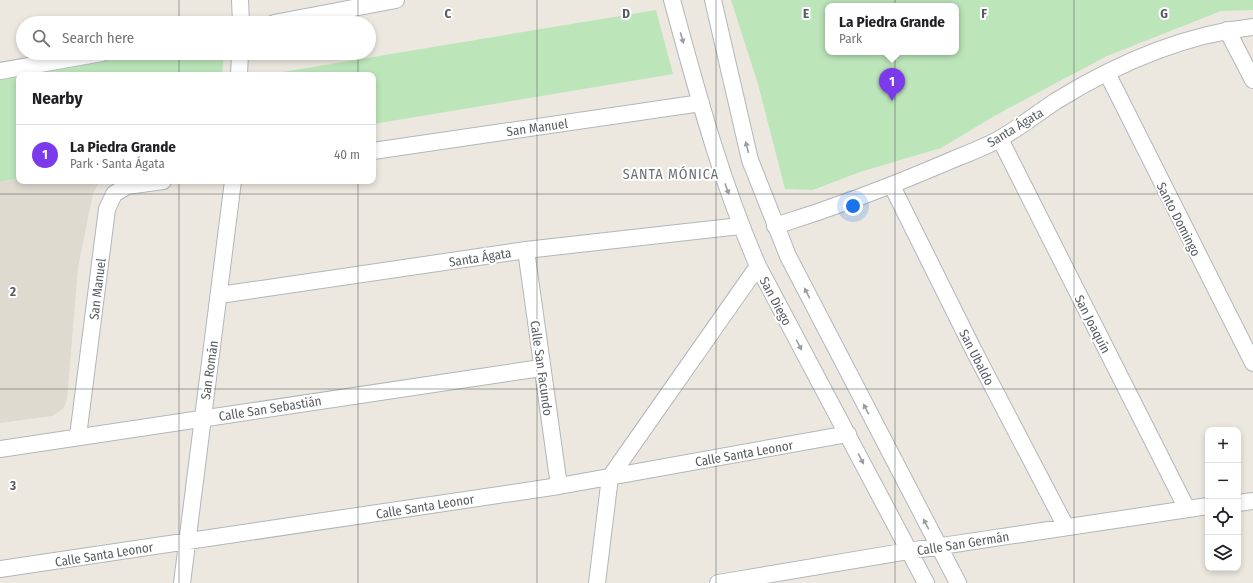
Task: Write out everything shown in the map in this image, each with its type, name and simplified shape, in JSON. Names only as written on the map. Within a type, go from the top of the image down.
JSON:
[{"type":"street","points":[[240,0],[241,16]]},
{"type":"street","points":[[311,16],[396,0]]},
{"type":"street","name":"San Diego","points":[[672,0],[718,165],[740,226],[758,266],[926,583]]},
{"type":"street","points":[[713,0],[750,160],[775,226],[788,256],[958,583]]},
{"type":"street","name":"Santa Ágata","points":[[775,226],[835,207],[892,186],[1000,138],[1057,101],[1107,73],[1151,52],[1190,39],[1227,30],[1253,27]]},
{"type":"street","points":[[1227,30],[1253,80]]},
{"type":"street","points":[[0,71],[62,60]]},
{"type":"street","points":[[239,72],[240,60]]},
{"type":"street","name":"Santo Domingo","points":[[1107,73],[1253,363]]},
{"type":"street","name":"San Manuel","points":[[376,151],[701,103]]},
{"type":"street","name":"San Joaquín","points":[[1000,138],[1187,509]]},
{"type":"street","name":"San Manuel","points":[[78,436],[107,209],[114,194],[127,186],[141,184]]},
{"type":"street","name":"San Román","points":[[182,583],[234,184]]},
{"type":"street","name":"San Ubaldo","points":[[892,186],[973,349],[1066,527]]},
{"type":"street","name":"Santa Ágata","points":[[220,295],[526,250],[740,226]]},
{"type":"street","name":"Calle San Facundo","points":[[526,250],[541,368],[559,486]]},
{"type":"street","points":[[597,583],[610,477],[758,266]]},
{"type":"street","name":"Calle San Sebastián","points":[[0,449],[78,436],[541,368]]},
{"type":"street","name":"Calle Santa Leonor","points":[[0,569],[559,486],[848,434]]},
{"type":"street","points":[[1241,503],[1253,501]]},
{"type":"street","name":"Calle San Germán","points":[[718,583],[908,551],[1205,506]]},
{"type":"shaded area","points":[[16,179],[16,184],[98,184],[93,194],[78,268],[67,399],[64,408],[52,416],[0,423],[0,182]]},
{"type":"green space","points":[[731,0],[1253,0],[1253,10],[1221,11],[1107,56],[996,115],[941,148],[860,172],[813,190],[785,189],[758,84]]},
{"type":"green space","points":[[656,10],[673,74],[376,124],[376,72],[283,72],[355,60],[376,60],[376,57]]},
{"type":"green space","points":[[100,60],[223,60],[222,72],[38,72]]},
{"type":"green space","points":[[16,77],[16,179],[0,182],[0,80]]},
{"type":"place","name":"La Piedra Grande","points":[[892,101]]},
{"type":"district","name":"SANTA MÓNICA","points":[[671,174]]}]
